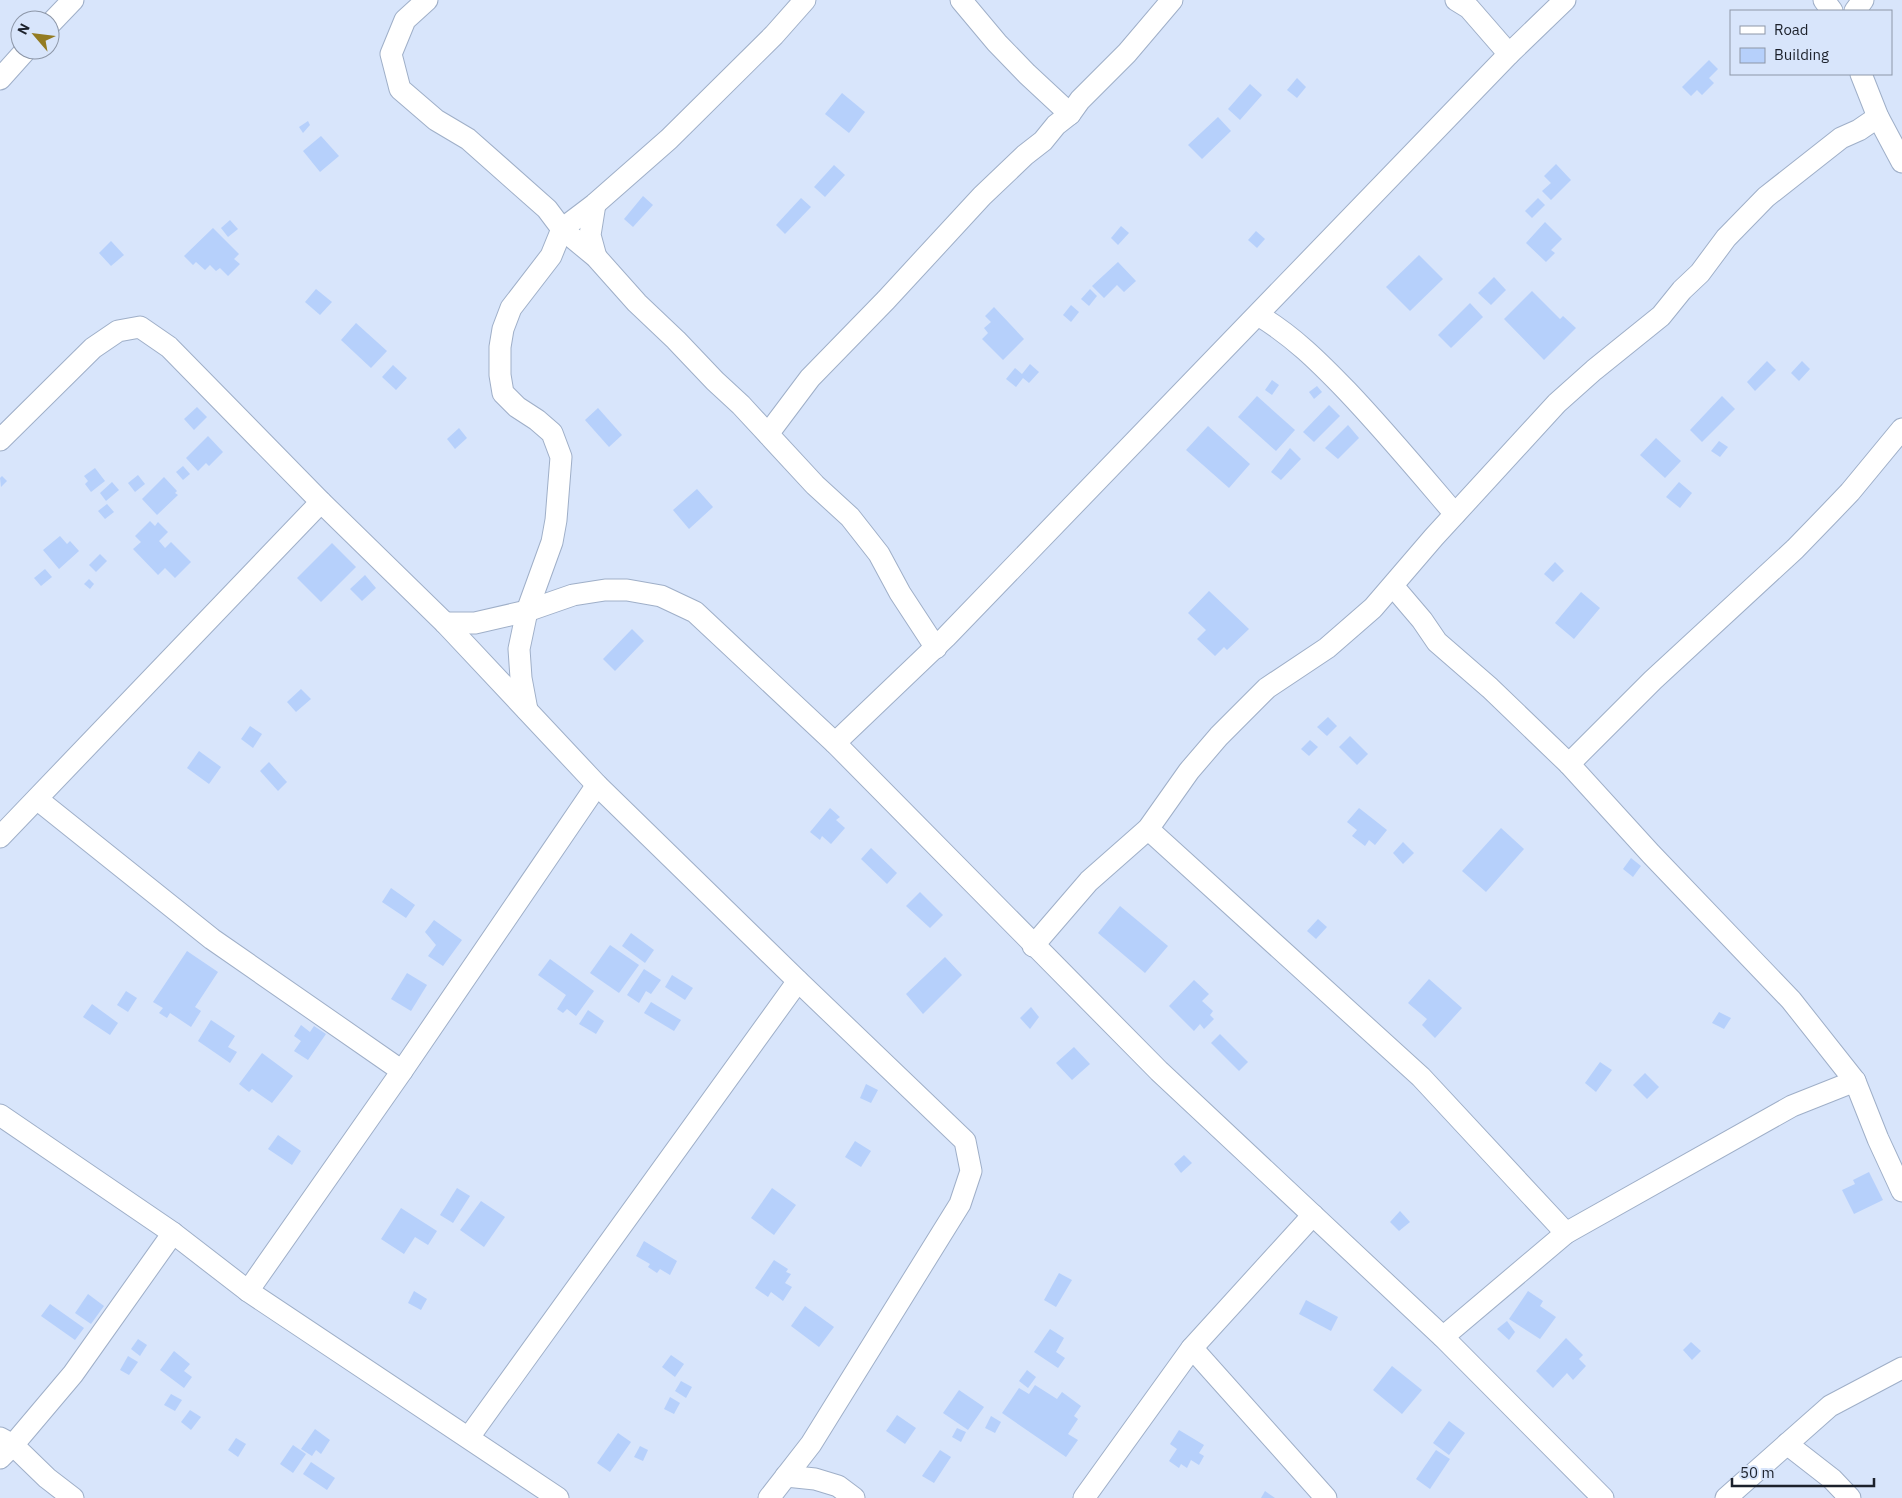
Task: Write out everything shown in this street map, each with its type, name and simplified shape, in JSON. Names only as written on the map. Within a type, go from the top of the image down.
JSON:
[{"type":"street","points":[[60,14],[73,0]]},
{"type":"street","points":[[527,710],[521,678],[519,649],[527,611],[552,542],[556,520],[561,457],[552,433],[503,394],[500,375],[500,347],[511,308],[551,256],[562,229],[595,204],[669,139],[774,35],[805,0]]},
{"type":"street","points":[[961,0],[1015,62],[1070,114]]},
{"type":"street","points":[[768,434],[810,378],[886,300],[982,196],[1042,141],[1056,124],[1070,114],[1080,100],[1126,53],[1172,0]]},
{"type":"street","points":[[1456,0],[1469,8],[1509,54]]},
{"type":"street","points":[[835,743],[936,648],[1509,54],[1565,0]]},
{"type":"street","points":[[425,1],[405,20],[391,54],[400,89],[436,120],[468,139],[547,209],[562,229],[596,257],[637,303],[768,434],[815,485],[850,517],[873,546],[936,648]]},
{"type":"street","points":[[0,78],[17,60]]},
{"type":"street","points":[[1861,75],[1878,116],[1902,162]]},
{"type":"street","points":[[1033,946],[1089,881],[1148,828],[1189,771],[1219,736],[1267,688],[1327,648],[1373,608],[1455,514],[1557,404],[1594,370],[1661,316],[1682,290],[1700,273],[1726,238],[1766,197],[1841,138],[1859,130],[1878,116]]},
{"type":"street","points":[[595,204],[590,235],[596,257]]},
{"type":"street","points":[[1258,316],[1282,330],[1313,355],[1366,411],[1455,514]]},
{"type":"street","points":[[0,440],[93,348],[118,330],[140,327],[169,347],[321,502],[445,622],[597,785],[798,982],[966,1141],[971,1171],[960,1204],[811,1444],[769,1498]]},
{"type":"street","points":[[1568,764],[1653,680],[1795,549],[1850,492],[1902,429]]},
{"type":"street","points":[[0,837],[321,502]]},
{"type":"street","points":[[1393,586],[1422,620],[1437,642],[1490,688],[1568,764],[1791,1000],[1855,1081],[1878,1139],[1902,1191]]},
{"type":"street","points":[[445,622],[475,622],[527,611],[573,595],[605,590],[627,590],[661,596],[696,612],[835,743],[1033,946],[1159,1071],[1443,1337],[1603,1498]]},
{"type":"street","points":[[248,1291],[402,1071],[597,785]]},
{"type":"street","points":[[37,799],[212,939],[402,1071]]},
{"type":"street","points":[[1148,828],[1420,1077],[1566,1233]]},
{"type":"street","points":[[469,1437],[798,982]]},
{"type":"street","points":[[1443,1337],[1566,1233],[1792,1106],[1855,1081]]},
{"type":"street","points":[[0,1115],[173,1233],[248,1291],[558,1498]]},
{"type":"street","points":[[1084,1498],[1192,1348],[1313,1215]]},
{"type":"street","points":[[73,1498],[4,1447],[73,1374],[173,1233]]},
{"type":"street","points":[[1192,1348],[1326,1498]]},
{"type":"street","points":[[1726,1498],[1830,1406],[1902,1368]]},
{"type":"street","points":[[1787,1444],[1832,1479],[1850,1498]]},
{"type":"street","points":[[786,1476],[815,1479],[838,1486],[854,1498]]},
{"type":"building","points":[[1709,60],[1718,69],[1709,78],[1714,83],[1702,95],[1697,90],[1691,96],[1682,87]]},
{"type":"building","points":[[1297,78],[1306,87],[1297,98],[1287,90]]},
{"type":"building","points":[[1250,84],[1262,95],[1240,120],[1228,109]]},
{"type":"building","points":[[842,93],[865,112],[849,133],[825,114]]},
{"type":"building","points":[[1218,117],[1231,131],[1202,159],[1188,145]]},
{"type":"building","points":[[308,121],[310,125],[303,133],[299,127]]},
{"type":"building","points":[[321,136],[339,156],[320,172],[303,151]]},
{"type":"building","points":[[1556,164],[1571,180],[1551,200],[1542,191],[1551,183],[1544,176]]},
{"type":"building","points":[[834,165],[845,175],[825,197],[814,187]]},
{"type":"building","points":[[643,196],[653,205],[633,227],[624,219]]},
{"type":"building","points":[[801,198],[811,207],[785,234],[776,225]]},
{"type":"building","points":[[1538,198],[1545,205],[1532,218],[1525,211]]},
{"type":"building","points":[[230,220],[238,229],[228,237],[221,228]]},
{"type":"building","points":[[1545,222],[1562,239],[1551,250],[1555,253],[1546,262],[1526,243]]},
{"type":"building","points":[[1121,226],[1129,233],[1118,245],[1111,238]]},
{"type":"building","points":[[213,228],[239,254],[234,259],[240,264],[228,276],[220,268],[216,271],[210,265],[205,270],[196,262],[193,265],[184,256]]},
{"type":"building","points":[[1256,231],[1265,239],[1257,248],[1248,240]]},
{"type":"building","points":[[111,241],[124,255],[111,266],[99,253]]},
{"type":"building","points":[[1419,255],[1443,279],[1410,311],[1386,287]]},
{"type":"building","points":[[1118,262],[1136,281],[1124,292],[1117,285],[1104,298],[1092,286]]},
{"type":"building","points":[[1494,277],[1506,290],[1491,305],[1478,293]]},
{"type":"building","points":[[316,289],[332,302],[320,315],[305,302]]},
{"type":"building","points":[[1090,289],[1097,296],[1089,306],[1081,299]]},
{"type":"building","points":[[1532,291],[1560,319],[1563,316],[1576,328],[1544,360],[1504,319]]},
{"type":"building","points":[[1470,303],[1483,317],[1451,348],[1438,335]]},
{"type":"building","points":[[1071,305],[1079,312],[1071,322],[1063,315]]},
{"type":"building","points":[[994,307],[1024,339],[1003,360],[982,339],[988,333],[984,328],[991,322],[985,316]]},
{"type":"building","points":[[356,323],[387,351],[371,368],[341,340]]},
{"type":"building","points":[[1767,361],[1776,370],[1755,391],[1747,382]]},
{"type":"building","points":[[1802,361],[1810,369],[1799,381],[1791,373]]},
{"type":"building","points":[[1030,364],[1039,372],[1029,383],[1023,378],[1016,387],[1006,379],[1015,368],[1022,374]]},
{"type":"building","points":[[393,365],[407,378],[396,390],[382,377]]},
{"type":"building","points":[[1272,380],[1279,385],[1272,395],[1265,390]]},
{"type":"building","points":[[1317,386],[1322,392],[1314,399],[1309,392]]},
{"type":"building","points":[[1257,396],[1295,430],[1276,451],[1238,417]]},
{"type":"building","points":[[1722,396],[1735,409],[1702,442],[1690,430]]},
{"type":"building","points":[[1329,405],[1340,416],[1314,442],[1303,432]]},
{"type":"building","points":[[197,407],[207,417],[194,430],[184,419]]},
{"type":"building","points":[[598,408],[622,435],[609,447],[585,420]]},
{"type":"building","points":[[1348,425],[1359,438],[1338,459],[1325,448]]},
{"type":"building","points":[[1208,426],[1250,464],[1229,488],[1186,450]]},
{"type":"building","points":[[459,428],[467,438],[455,449],[447,439]]},
{"type":"building","points":[[208,436],[223,452],[209,466],[206,463],[198,471],[186,458]]},
{"type":"building","points":[[1656,438],[1681,461],[1665,478],[1640,455]]},
{"type":"building","points":[[1719,441],[1728,447],[1720,457],[1711,451]]},
{"type":"building","points":[[1290,448],[1301,459],[1281,480],[1271,472]]},
{"type":"building","points":[[183,466],[190,474],[183,480],[176,472]]},
{"type":"building","points":[[95,468],[105,481],[91,492],[85,484],[88,481],[84,476]]},
{"type":"building","points":[[138,475],[145,484],[135,492],[128,483]]},
{"type":"building","points":[[2,476],[7,481],[1,487],[0,478]]},
{"type":"building","points":[[164,477],[177,491],[175,493],[178,495],[157,515],[142,499]]},
{"type":"building","points":[[112,482],[119,490],[106,501],[100,493]]},
{"type":"building","points":[[1679,482],[1692,493],[1680,508],[1666,497]]},
{"type":"building","points":[[697,489],[713,507],[689,529],[673,510]]},
{"type":"building","points":[[107,504],[114,512],[105,519],[98,511]]},
{"type":"building","points":[[150,521],[155,526],[158,522],[168,532],[159,541],[165,548],[171,542],[191,562],[175,578],[165,568],[158,575],[133,549],[141,542],[135,536]]},
{"type":"building","points":[[60,536],[67,544],[70,541],[79,551],[59,569],[43,550]]},
{"type":"building","points":[[332,543],[356,567],[321,602],[297,578]]},
{"type":"building","points":[[100,554],[107,561],[96,572],[89,565]]},
{"type":"building","points":[[1555,562],[1564,571],[1553,582],[1544,574]]},
{"type":"building","points":[[45,569],[52,577],[41,586],[34,578]]},
{"type":"building","points":[[365,575],[376,588],[362,601],[350,589]]},
{"type":"building","points":[[89,579],[94,584],[90,589],[84,584]]},
{"type":"building","points":[[1209,591],[1249,629],[1227,650],[1224,647],[1215,656],[1197,639],[1206,630],[1188,613]]},
{"type":"building","points":[[1581,592],[1600,608],[1574,639],[1555,623]]},
{"type":"building","points":[[632,629],[644,641],[615,671],[603,659]]},
{"type":"building","points":[[301,689],[311,699],[296,712],[287,702]]},
{"type":"building","points":[[1328,717],[1337,726],[1327,736],[1317,727]]},
{"type":"building","points":[[250,726],[262,734],[253,748],[241,739]]},
{"type":"building","points":[[1350,736],[1368,754],[1357,765],[1339,747]]},
{"type":"building","points":[[1310,740],[1318,747],[1309,756],[1301,749]]},
{"type":"building","points":[[199,751],[221,767],[209,784],[187,768]]},
{"type":"building","points":[[269,762],[287,782],[278,791],[260,771]]},
{"type":"building","points":[[830,808],[840,817],[836,820],[845,828],[831,844],[822,836],[820,840],[810,832]]},
{"type":"building","points":[[1359,808],[1387,830],[1375,845],[1369,840],[1365,846],[1352,836],[1357,830],[1347,822]]},
{"type":"building","points":[[1501,828],[1524,849],[1486,892],[1462,871]]},
{"type":"building","points":[[1403,842],[1414,853],[1403,864],[1393,853]]},
{"type":"building","points":[[871,848],[897,873],[887,884],[861,859]]},
{"type":"building","points":[[1631,858],[1641,866],[1633,877],[1623,869]]},
{"type":"building","points":[[391,888],[415,905],[406,918],[382,902]]},
{"type":"building","points":[[920,892],[943,915],[930,928],[906,906]]},
{"type":"building","points":[[1120,906],[1168,946],[1145,973],[1098,933]]},
{"type":"building","points":[[1318,919],[1327,927],[1316,939],[1307,931]]},
{"type":"building","points":[[434,920],[462,940],[443,966],[428,956],[436,945],[425,932]]},
{"type":"building","points":[[631,933],[654,950],[645,963],[622,946]]},
{"type":"building","points":[[610,945],[639,965],[619,993],[590,973]]},
{"type":"building","points":[[187,951],[218,972],[195,1007],[201,1011],[191,1027],[170,1013],[167,1018],[159,1013],[163,1008],[153,1002]]},
{"type":"building","points":[[945,957],[962,975],[923,1014],[906,994]]},
{"type":"building","points":[[550,959],[594,991],[576,1016],[567,1009],[563,1013],[557,1009],[566,995],[538,975]]},
{"type":"building","points":[[644,969],[661,980],[651,994],[646,991],[639,1003],[627,995]]},
{"type":"building","points":[[407,973],[427,985],[411,1011],[391,999]]},
{"type":"building","points":[[672,975],[693,988],[685,1000],[665,987]]},
{"type":"building","points":[[1429,979],[1462,1008],[1435,1038],[1422,1025],[1427,1019],[1408,1003]]},
{"type":"building","points":[[1194,980],[1209,994],[1202,1001],[1213,1011],[1210,1015],[1214,1019],[1204,1029],[1200,1024],[1194,1031],[1169,1006]]},
{"type":"building","points":[[126,991],[137,998],[128,1012],[117,1005]]},
{"type":"building","points":[[651,1002],[681,1020],[674,1031],[644,1013]]},
{"type":"building","points":[[92,1004],[118,1023],[110,1035],[83,1017]]},
{"type":"building","points":[[1031,1007],[1039,1017],[1030,1029],[1020,1018]]},
{"type":"building","points":[[588,1010],[604,1021],[596,1034],[579,1024]]},
{"type":"building","points":[[1719,1012],[1731,1018],[1724,1029],[1712,1023]]},
{"type":"building","points":[[211,1020],[235,1036],[228,1047],[237,1052],[230,1063],[198,1041]]},
{"type":"building","points":[[301,1025],[310,1032],[314,1026],[326,1034],[308,1060],[294,1051],[301,1041],[294,1036]]},
{"type":"building","points":[[1220,1034],[1248,1062],[1239,1071],[1211,1043]]},
{"type":"building","points":[[1074,1047],[1090,1064],[1072,1080],[1056,1063]]},
{"type":"building","points":[[262,1053],[293,1076],[272,1103],[252,1089],[249,1092],[239,1084]]},
{"type":"building","points":[[1600,1062],[1612,1070],[1596,1092],[1585,1083]]},
{"type":"building","points":[[1645,1073],[1659,1087],[1647,1099],[1633,1085]]},
{"type":"building","points":[[866,1084],[878,1090],[871,1103],[860,1098]]},
{"type":"building","points":[[278,1135],[301,1151],[292,1165],[268,1149]]},
{"type":"building","points":[[855,1141],[871,1151],[861,1167],[845,1157]]},
{"type":"building","points":[[1184,1155],[1192,1163],[1181,1173],[1174,1164]]},
{"type":"building","points":[[1869,1172],[1883,1200],[1854,1214],[1842,1190],[1855,1184],[1853,1180]]},
{"type":"building","points":[[457,1188],[470,1196],[453,1223],[440,1215]]},
{"type":"building","points":[[772,1188],[796,1205],[774,1235],[751,1218]]},
{"type":"building","points":[[481,1201],[505,1217],[484,1247],[460,1230]]},
{"type":"building","points":[[401,1208],[437,1231],[428,1245],[415,1237],[404,1254],[381,1239]]},
{"type":"building","points":[[1400,1211],[1410,1222],[1399,1231],[1390,1222]]},
{"type":"building","points":[[644,1241],[677,1261],[670,1275],[660,1269],[657,1273],[648,1267],[650,1264],[636,1256]]},
{"type":"building","points":[[774,1260],[788,1269],[786,1272],[791,1274],[785,1283],[792,1287],[783,1301],[771,1292],[768,1297],[755,1288]]},
{"type":"building","points":[[1059,1273],[1072,1280],[1056,1307],[1044,1300]]},
{"type":"building","points":[[414,1291],[427,1299],[421,1310],[408,1303]]},
{"type":"building","points":[[1528,1291],[1543,1301],[1540,1306],[1556,1317],[1540,1339],[1509,1319]]},
{"type":"building","points":[[88,1294],[104,1306],[91,1324],[75,1313]]},
{"type":"building","points":[[1306,1300],[1338,1317],[1331,1331],[1299,1314]]},
{"type":"building","points":[[50,1304],[84,1328],[75,1340],[41,1316]]},
{"type":"building","points":[[805,1306],[834,1327],[819,1347],[791,1326]]},
{"type":"building","points":[[1507,1321],[1515,1332],[1509,1340],[1497,1329]]},
{"type":"building","points":[[1050,1329],[1064,1338],[1056,1352],[1065,1358],[1058,1368],[1034,1352]]},
{"type":"building","points":[[1566,1338],[1583,1355],[1579,1359],[1586,1366],[1573,1380],[1567,1373],[1553,1388],[1536,1371]]},
{"type":"building","points":[[138,1339],[147,1345],[140,1356],[131,1349]]},
{"type":"building","points":[[1691,1342],[1701,1351],[1692,1360],[1683,1350]]},
{"type":"building","points":[[174,1351],[190,1364],[184,1371],[192,1377],[184,1388],[160,1370]]},
{"type":"building","points":[[671,1355],[684,1364],[675,1377],[662,1367]]},
{"type":"building","points":[[128,1356],[138,1362],[129,1375],[120,1370]]},
{"type":"building","points":[[1392,1366],[1422,1390],[1402,1414],[1373,1390]]},
{"type":"building","points":[[1027,1370],[1036,1377],[1028,1388],[1019,1381]]},
{"type":"building","points":[[681,1381],[692,1387],[686,1398],[675,1391]]},
{"type":"building","points":[[1035,1385],[1057,1399],[1062,1392],[1081,1406],[1074,1416],[1078,1419],[1068,1434],[1078,1440],[1066,1457],[1002,1413],[1019,1388],[1029,1394]]},
{"type":"building","points":[[959,1390],[984,1407],[968,1430],[943,1413]]},
{"type":"building","points":[[171,1394],[182,1400],[175,1411],[164,1405]]},
{"type":"building","points":[[670,1397],[680,1403],[674,1414],[664,1409]]},
{"type":"building","points":[[190,1410],[201,1417],[191,1430],[181,1422]]},
{"type":"building","points":[[897,1415],[916,1428],[905,1444],[886,1431]]},
{"type":"building","points":[[991,1416],[1001,1422],[995,1433],[985,1428]]},
{"type":"building","points":[[1449,1421],[1465,1433],[1449,1455],[1433,1443]]},
{"type":"building","points":[[957,1428],[966,1432],[961,1442],[952,1437]]},
{"type":"building","points":[[315,1429],[330,1440],[321,1454],[316,1450],[312,1456],[301,1449]]},
{"type":"building","points":[[1179,1430],[1204,1445],[1199,1453],[1204,1456],[1199,1465],[1191,1460],[1187,1468],[1181,1464],[1179,1468],[1169,1461],[1177,1449],[1170,1444]]},
{"type":"building","points":[[618,1433],[631,1442],[610,1472],[597,1463]]},
{"type":"building","points":[[236,1438],[246,1444],[238,1457],[228,1450]]},
{"type":"building","points":[[293,1445],[306,1454],[293,1473],[280,1464]]},
{"type":"building","points":[[640,1446],[648,1450],[643,1461],[634,1457]]},
{"type":"building","points":[[940,1450],[951,1457],[934,1483],[922,1476]]},
{"type":"building","points":[[1436,1450],[1450,1459],[1430,1489],[1416,1479]]},
{"type":"building","points":[[311,1462],[335,1478],[327,1490],[303,1474]]},
{"type":"building","points":[[1265,1491],[1275,1498],[1261,1498]]}]
